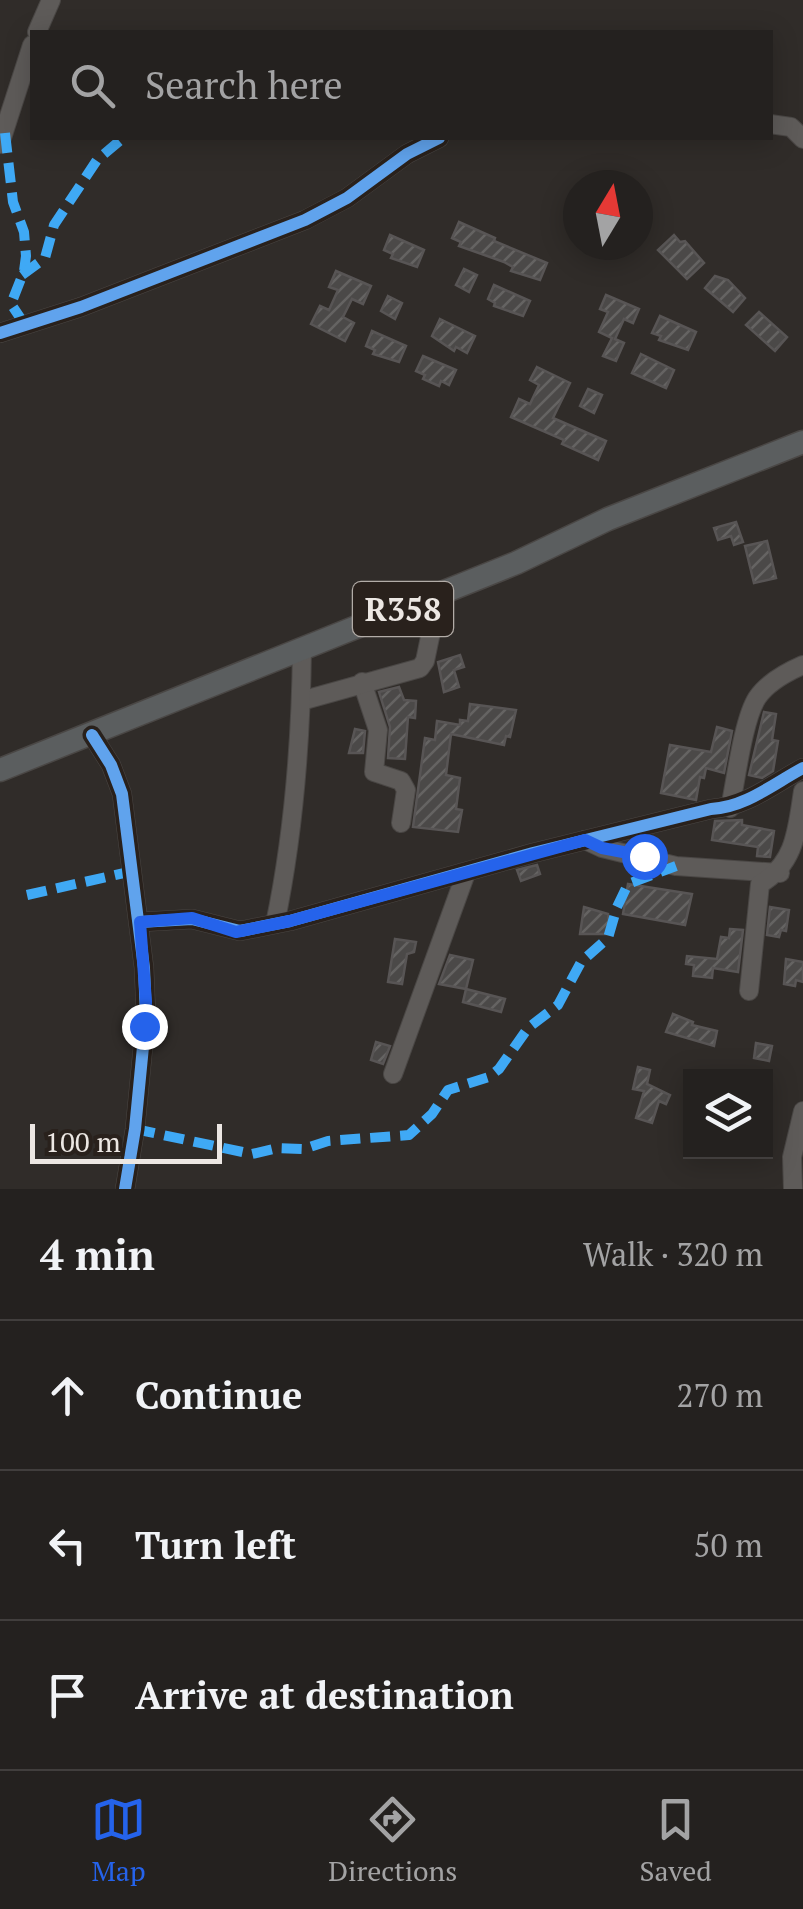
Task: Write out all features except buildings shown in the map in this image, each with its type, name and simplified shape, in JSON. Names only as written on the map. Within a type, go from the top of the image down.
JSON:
[{"type":"main road","name":"R358","points":[[0,770],[439,594],[608,520],[803,442]]},
{"type":"street","points":[[38,30],[51,0]]},
{"type":"street","points":[[0,144],[30,51]]},
{"type":"street","points":[[773,124],[799,128]]},
{"type":"street","points":[[3,330],[81,307],[305,220],[347,198],[407,154],[435,140]]},
{"type":"street","points":[[301,700],[420,668],[425,661],[439,594]]},
{"type":"street","points":[[275,924],[290,853],[302,648]]},
{"type":"street","points":[[730,808],[757,697],[778,678],[803,665]]},
{"type":"street","points":[[362,682],[378,730],[374,772],[400,781],[406,790],[400,824]]},
{"type":"street","points":[[92,735],[122,794],[140,922],[146,1016],[135,1129],[124,1189]]},
{"type":"street","points":[[140,922],[192,918],[236,932],[275,924],[585,840],[711,809],[730,808],[803,768]]},
{"type":"street","points":[[748,991],[760,884],[780,873],[799,835],[803,791]]},
{"type":"street","points":[[585,840],[602,848],[676,866],[780,873]]},
{"type":"street","points":[[393,1074],[466,873]]},
{"type":"street","points":[[793,1189],[792,1157],[803,1110]]},
{"type":"marked path","points":[[5,133],[13,202],[24,232],[26,256],[11,304],[25,325]]},
{"type":"marked path","points":[[22,275],[45,258],[54,225],[97,160],[121,140]]},
{"type":"marked path","points":[[135,1129],[252,1154],[278,1148],[304,1149],[328,1141],[409,1135],[432,1114],[448,1090],[489,1077],[499,1069],[528,1028],[558,1005],[581,962],[608,938],[628,884],[676,866]]},
{"type":"marked path","points":[[27,895],[133,871]]},
{"type":"cycle path","points":[[0,333],[81,307],[305,220],[347,198],[407,154],[435,140]]},
{"type":"cycle path","points":[[92,735],[111,765],[122,794],[144,968],[146,1016],[125,1189]]},
{"type":"cycle path","points":[[140,922],[192,919],[240,931],[290,921],[533,853],[736,804],[803,768]]},
{"type":"route","points":[[144,1026],[140,922],[192,918],[240,932],[585,840],[602,848],[644,856]]}]
